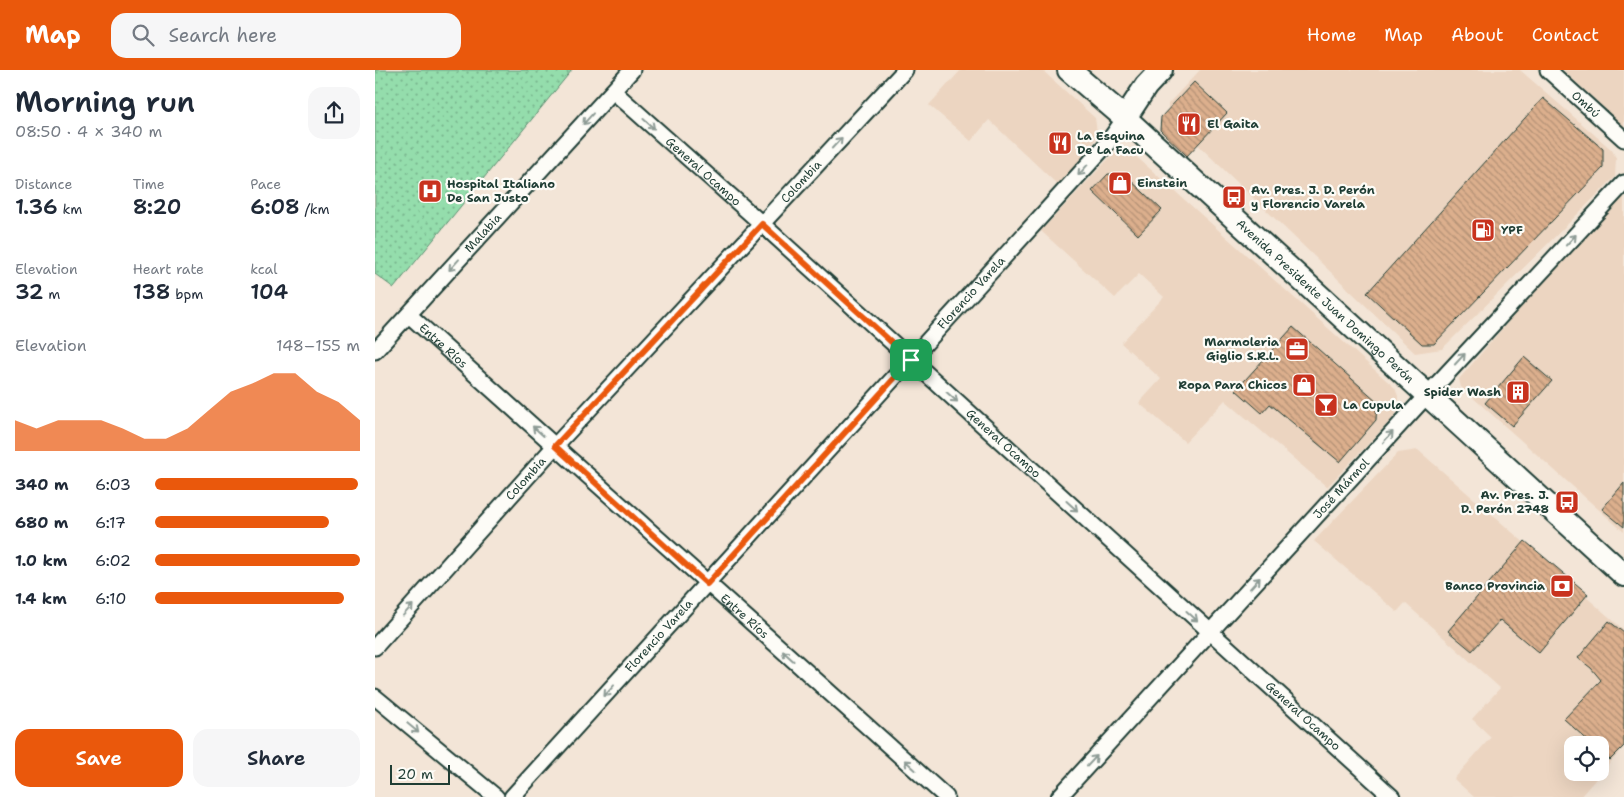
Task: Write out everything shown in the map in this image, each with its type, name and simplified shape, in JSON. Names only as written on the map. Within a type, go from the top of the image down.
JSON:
[{"type":"main road","name":"Avenida Presidente Juan Domingo Perón","points":[[1069,70],[1125,118],[1624,575]]},
{"type":"main road","name":"Florencio Varela","points":[[1125,118],[1146,86],[1161,70]]},
{"type":"street","name":"Malabia","points":[[375,351],[632,70]]},
{"type":"street","name":"Colombia","points":[[375,647],[555,446],[905,70]]},
{"type":"street","name":"Ombú","points":[[1548,70],[1624,139]]},
{"type":"street","name":"General Ocampo","points":[[613,91],[1393,797]]},
{"type":"street","name":"Florencio Varela","points":[[513,797],[1106,145],[1125,118]]},
{"type":"street","name":"José Mármol","points":[[1059,797],[1427,394],[1624,183]]},
{"type":"street","name":"Entre Ríos","points":[[409,315],[946,797]]},
{"type":"street","points":[[375,697],[496,797]]},
{"type":"shaded area","points":[[961,70],[1042,70],[1095,118],[1097,132],[1092,148],[1058,185],[989,120],[971,141],[929,105]]},
{"type":"shaded area","points":[[1200,70],[1520,70],[1612,150],[1616,158],[1615,177],[1442,349],[1415,353],[1168,116],[1168,104]]},
{"type":"shaded area","points":[[1563,70],[1624,70],[1624,127]]},
{"type":"shaded area","points":[[1123,151],[1130,152],[1139,159],[1395,388],[1398,396],[1398,408],[1395,416],[1327,487],[1225,400],[1185,442],[1139,403],[1161,379],[1121,343],[1164,297],[1139,274],[1115,298],[1041,231],[1113,154]]},
{"type":"shaded area","points":[[1624,188],[1624,532],[1461,387],[1459,379]]},
{"type":"shaded area","points":[[1418,450],[1624,630],[1624,747],[1609,764],[1609,736],[1564,736],[1564,781],[1594,781],[1580,797],[1474,797],[1454,779],[1491,737],[1472,719],[1500,688],[1405,603],[1397,612],[1314,541],[1398,453]]},
{"type":"green space","name":"Hospital Italiano De San Justo","points":[[375,70],[572,70],[394,288],[375,274]]},
{"type":"building","name":"El Gaita","points":[[1194,82],[1227,113],[1187,156],[1160,130],[1161,117]]},
{"type":"building","name":"YPF","points":[[1543,98],[1603,149],[1603,168],[1434,344],[1422,344],[1367,293]]},
{"type":"building","points":[[1108,174],[1125,175],[1162,210],[1138,235],[1092,191]]},
{"type":"building","points":[[1293,327],[1377,401],[1376,420],[1340,462],[1270,404],[1262,413],[1236,390]]},
{"type":"building","name":"Spider Wash","points":[[1524,357],[1552,381],[1512,426],[1485,403]]},
{"type":"building","points":[[1624,483],[1624,527],[1602,509]]},
{"type":"building","points":[[1525,541],[1588,594],[1539,653],[1500,620],[1472,651],[1448,631]]},
{"type":"building","points":[[1609,621],[1624,633],[1624,746],[1610,760],[1609,736],[1583,736],[1564,719],[1601,680],[1591,668],[1578,658]]},
{"type":"place","name":"El Gaita","points":[[1189,124]]},
{"type":"place","name":"La Esquina De La Facu","points":[[1060,143]]},
{"type":"place","name":"Einstein","points":[[1120,183]]},
{"type":"place","name":"Hospital Italiano De San Justo","points":[[430,191]]},
{"type":"place","name":"Av. Pres. J. D. Perón y Florencio Varela","points":[[1234,197]]},
{"type":"place","name":"YPF","points":[[1483,230]]},
{"type":"place","name":"Marmoleria Giglio S.R.L.","points":[[1297,349]]},
{"type":"place","name":"Ropa Para Chicos","points":[[1304,385]]},
{"type":"place","name":"Spider Wash","points":[[1518,392]]},
{"type":"place","name":"La Cupula","points":[[1326,405]]},
{"type":"place","name":"Av. Pres. J. D. Perón 2748","points":[[1567,502]]},
{"type":"place","name":"Banco Provincia","points":[[1562,586]]},
{"type":"route","points":[[762,224],[911,360],[707,584],[555,446],[762,224]]}]
